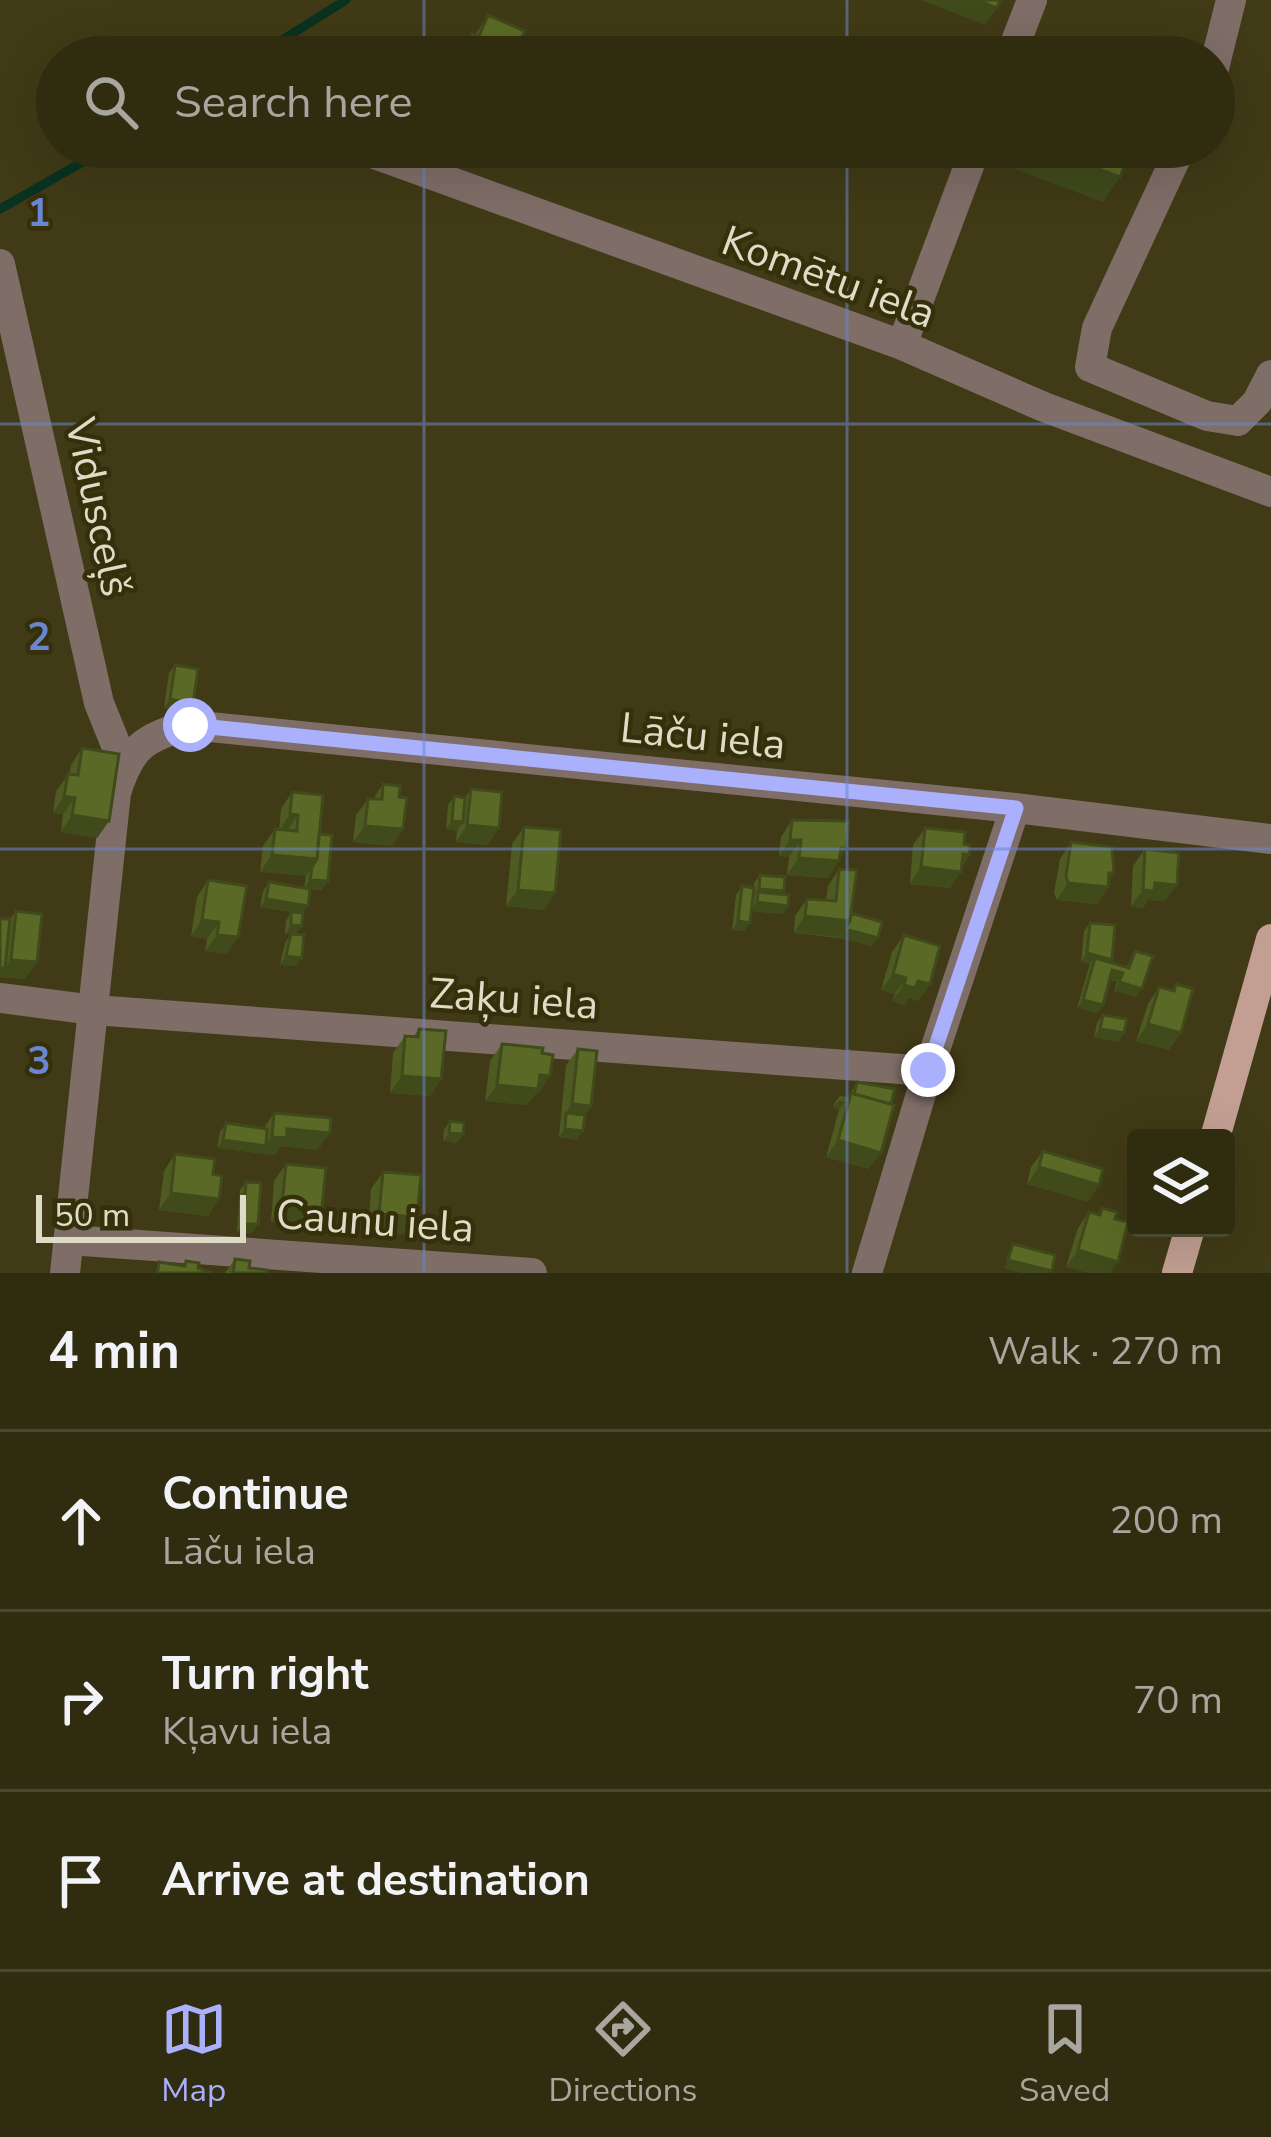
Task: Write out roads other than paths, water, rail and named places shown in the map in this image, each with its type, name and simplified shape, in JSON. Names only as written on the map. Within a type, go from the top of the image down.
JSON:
[{"type":"main road","points":[[1218,1129],[1271,939]]},
{"type":"main road","points":[[1177,1273],[1187,1237]]},
{"type":"street","points":[[1018,36],[1032,0]]},
{"type":"street","points":[[1222,36],[1231,0]]},
{"type":"street","name":"Komētu iela","points":[[413,168],[902,345],[1044,407],[1271,492]]},
{"type":"street","points":[[902,345],[968,168]]},
{"type":"street","points":[[1165,168],[1097,328],[1090,367],[1207,416],[1238,422],[1257,402],[1271,375]]},
{"type":"street","name":"Vidusceļš","points":[[0,264],[99,703],[129,758]]},
{"type":"street","name":"Lāču iela","points":[[129,758],[158,734],[190,725],[1016,808],[1271,839]]},
{"type":"street","points":[[65,1273],[116,793],[129,758]]},
{"type":"street","points":[[867,1273],[928,1070],[1016,808]]},
{"type":"street","name":"Zaķu iela","points":[[0,998],[94,1010],[928,1070]]},
{"type":"street","name":"Caunu iela","points":[[69,1240],[532,1273]]},
{"type":"waterway","points":[[289,36],[346,0]]},
{"type":"waterway","points":[[0,209],[72,168]]}]
